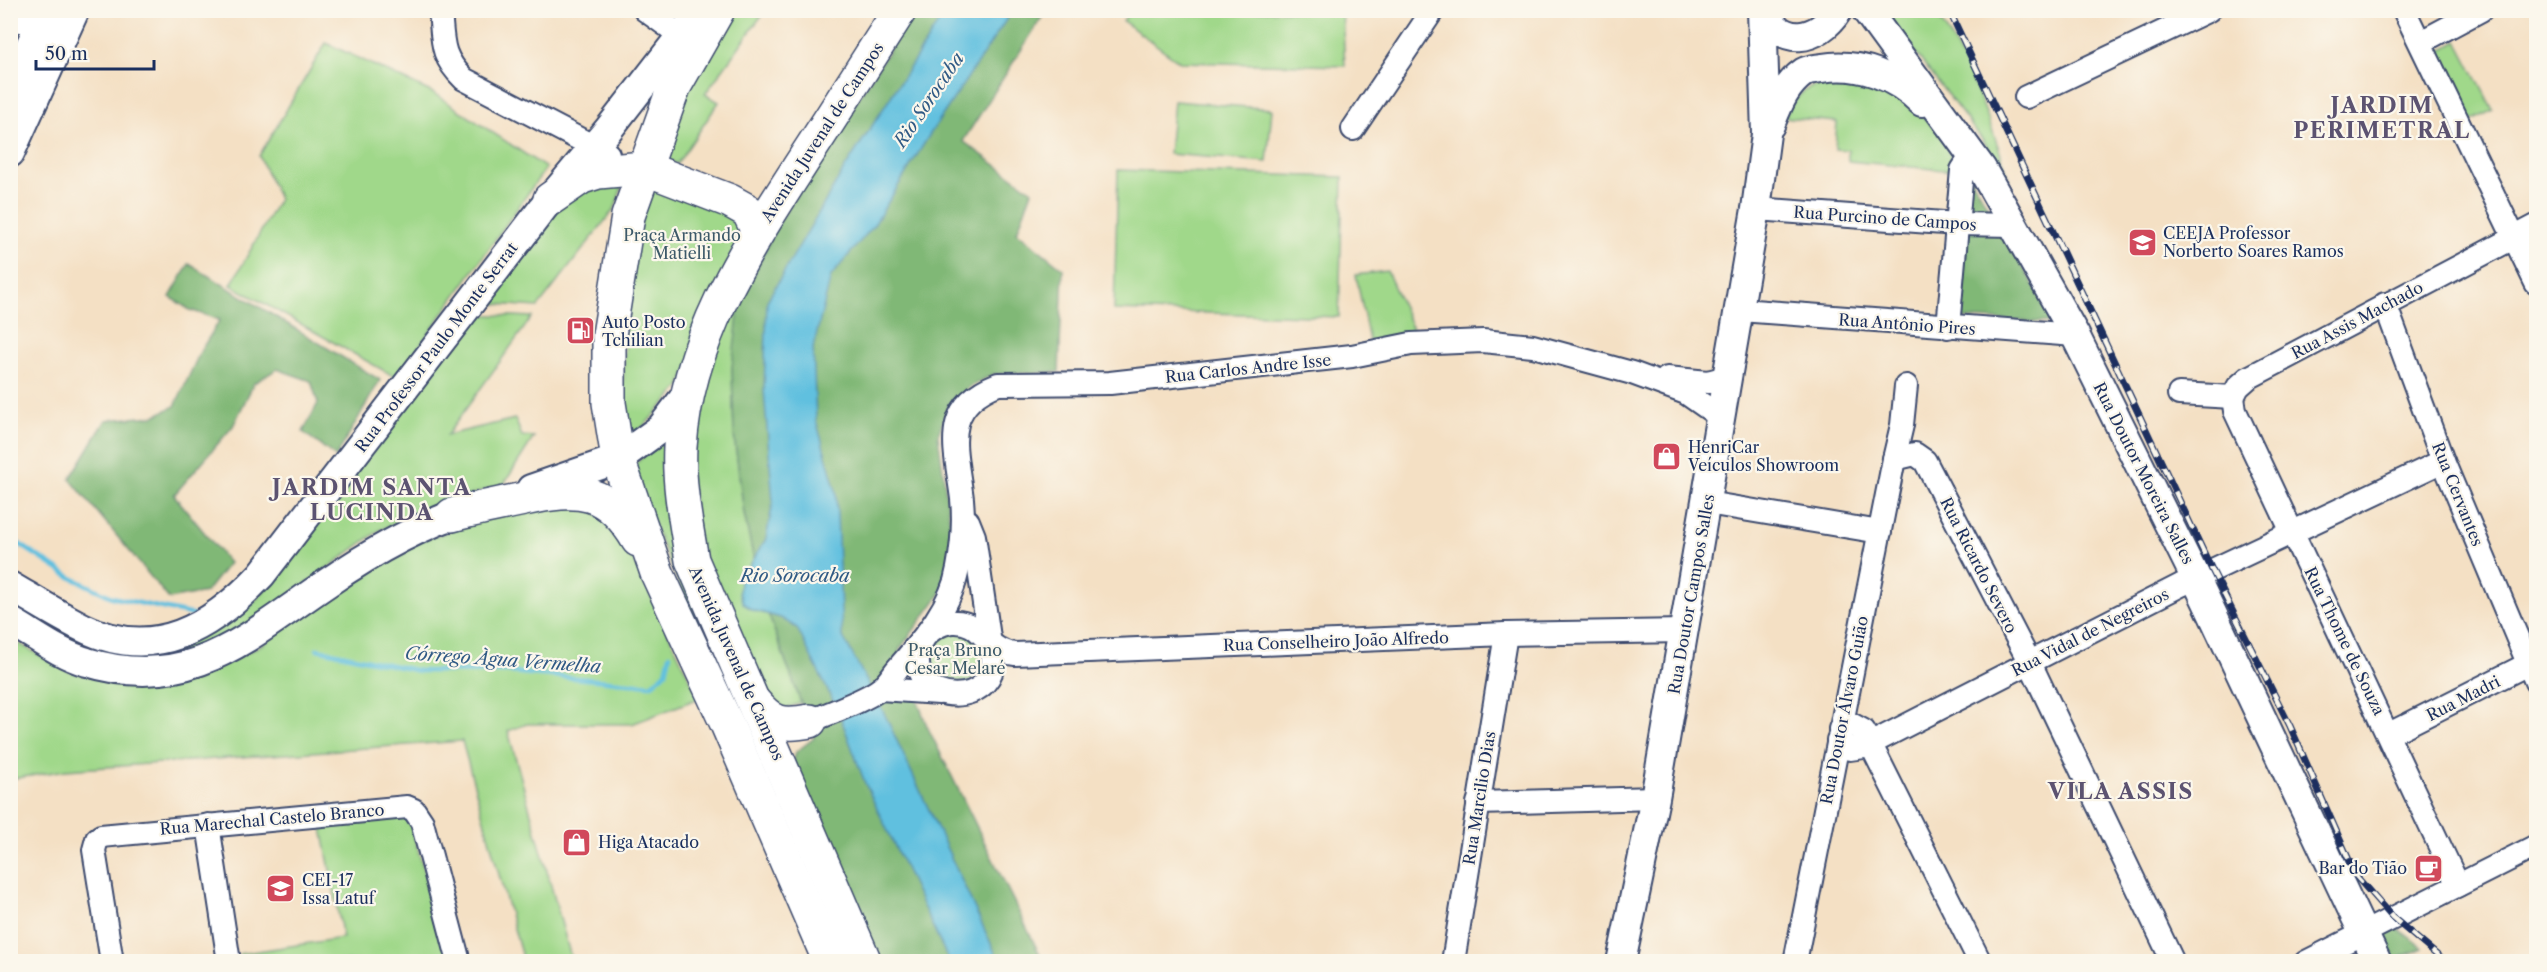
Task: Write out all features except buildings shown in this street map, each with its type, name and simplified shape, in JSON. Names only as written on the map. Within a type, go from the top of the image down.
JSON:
[{"type":"highway","name":"Avenida Juvenal de Campos","points":[[718,10],[674,87],[628,216],[609,335],[609,403],[618,459],[657,573],[830,962]]},
{"type":"highway","name":"Avenida Juvenal de Campos","points":[[865,962],[692,560],[682,501],[680,455],[683,421],[701,343],[717,304],[758,231],[900,10]]},
{"type":"highway","points":[[550,199],[582,177],[598,172],[644,168],[730,201],[748,212],[758,231]]},
{"type":"highway","points":[[452,515],[556,492],[590,495],[615,509],[629,524],[657,573]]},
{"type":"highway","points":[[715,701],[739,723],[770,738]]},
{"type":"highway","points":[[753,701],[767,716],[782,724],[810,721]]},
{"type":"highway","points":[[783,768],[788,741],[792,734],[810,721]]},
{"type":"main road","points":[[10,153],[75,10]]},
{"type":"main road","name":"Rua Professor Paulo Monte Serrat","points":[[10,586],[84,628],[112,638],[159,640],[183,634],[214,618],[236,602],[261,575],[550,199],[701,10]]},
{"type":"main road","points":[[1763,10],[1773,28],[1785,34],[1797,36],[1809,36],[1823,28],[1838,10]]},
{"type":"main road","name":"Rua Doutor Campos Salles","points":[[1622,962],[1655,798],[1756,209],[1766,134],[1763,10]]},
{"type":"main road","name":"Rua Doutor Moreira Salles","points":[[1866,10],[1982,169],[2074,335],[2196,579],[2350,908],[2373,927],[2377,962]]},
{"type":"main road","points":[[10,91],[32,31]]},
{"type":"main road","points":[[1766,134],[1785,91],[1805,71],[1841,65],[1880,73],[1908,88],[1961,139]]},
{"type":"main road","points":[[13,623],[62,652],[111,668],[162,671],[191,665],[238,645],[380,548],[415,529],[618,459],[661,428],[690,390]]},
{"type":"street","points":[[440,10],[444,52],[450,65],[464,79],[593,148],[644,168]]},
{"type":"street","points":[[645,10],[680,35]]},
{"type":"street","points":[[1353,129],[1433,10]]},
{"type":"street","points":[[2026,97],[2209,10]]},
{"type":"street","points":[[2404,10],[2536,283]]},
{"type":"street","points":[[2421,42],[2481,10]]},
{"type":"street","points":[[10,19],[32,31]]},
{"type":"street","points":[[1948,327],[1962,170],[1966,164],[1973,163],[1982,169]]},
{"type":"street","name":"Rua Purcino de Campos","points":[[1756,209],[1957,224],[2014,225]]},
{"type":"street","name":"Rua Assis Machado","points":[[2233,397],[2238,387],[2248,378],[2536,226]]},
{"type":"street","name":"Rua Cervantes","points":[[2385,304],[2443,461],[2534,669]]},
{"type":"street","name":"Rua Antônio Pires","points":[[1740,310],[2074,335]]},
{"type":"street","name":"Rua Carlos Andre Isse","points":[[922,639],[949,593],[957,574],[962,502],[954,443],[955,429],[967,404],[975,395],[998,384],[1110,382],[1352,356],[1411,344],[1483,341],[1533,346],[1632,373],[1686,393],[1719,416]]},
{"type":"street","name":"Rua Carlos Andre Isse","points":[[1632,373],[1708,382],[1727,376]]},
{"type":"street","name":"Rua Doutor Álvaro Guião","points":[[1795,962],[1880,532],[1908,458],[1902,425],[1906,386]]},
{"type":"street","points":[[2179,394],[2233,397]]},
{"type":"street","name":"Rua Thome de Souza","points":[[2233,397],[2235,411],[2389,734],[2458,885]]},
{"type":"street","name":"Rua Ricardo Severo","points":[[1902,425],[1908,458],[2030,663],[2173,962]]},
{"type":"street","name":"Rua Vidal de Negreiros","points":[[1871,743],[2196,579],[2443,461]]},
{"type":"street","name":"Rua Carlos Andre Isse","points":[[962,502],[974,536],[990,644]]},
{"type":"street","points":[[1707,503],[1880,532]]},
{"type":"street","points":[[770,738],[880,689],[922,639],[942,624],[954,622],[977,629],[990,644],[992,664],[989,676],[981,686],[959,696],[880,689]]},
{"type":"street","name":"Rua Conselheiro João Alfredo","points":[[990,644],[1001,651],[1015,654],[1506,634],[1684,631]]},
{"type":"street","name":"Rua Marcilio Dias","points":[[1453,962],[1506,634]]},
{"type":"street","points":[[922,639],[918,663],[921,676],[939,693]]},
{"type":"street","name":"Rua Madri","points":[[2389,734],[2534,669]]},
{"type":"street","points":[[1839,734],[1851,724],[1859,726],[1871,743],[1980,962]]},
{"type":"street","points":[[1478,803],[1655,798]]},
{"type":"street","name":"Rua Marechal Castelo Branco","points":[[112,962],[94,850],[97,839],[106,834],[398,808],[414,810],[422,822],[459,962]]},
{"type":"street","points":[[207,825],[230,962]]},
{"type":"street","points":[[2306,962],[2536,846]]},
{"type":"green space","points":[[731,11],[765,11],[705,94],[719,102],[677,164],[666,159],[673,107]]},
{"type":"green space","points":[[914,11],[1046,11],[963,141],[1032,191],[1017,232],[1063,269],[1059,372],[994,374],[969,387],[948,406],[938,435],[953,544],[942,592],[899,650],[927,726],[1043,961],[878,961],[793,762],[796,752],[814,738],[762,597],[744,513],[734,435],[732,367],[739,307],[777,225]]},
{"type":"green space","points":[[1130,11],[1342,11],[1345,66],[1180,62],[1123,21]]},
{"type":"green space","points":[[1883,11],[1934,11],[1968,71],[2009,179],[1984,142]]},
{"type":"green space","points":[[2457,41],[2493,110],[2470,122],[2433,55]]},
{"type":"green space","points":[[326,43],[433,93],[546,168],[397,378],[231,285],[279,199],[259,156]]},
{"type":"green space","points":[[1840,81],[1877,89],[1912,108],[1928,121],[1940,136],[1949,153],[1954,171],[1848,161],[1848,150],[1835,149],[1837,122],[1784,117],[1795,100],[1806,90],[1820,84]]},
{"type":"green space","points":[[1174,101],[1272,109],[1267,162],[1169,154]]},
{"type":"green space","points":[[1118,170],[1343,177],[1339,317],[1114,310]]},
{"type":"green space","points":[[1968,173],[2056,323],[1957,318]]},
{"type":"green space","points":[[623,184],[615,208],[538,307],[480,303],[569,194]]},
{"type":"green space","name":"Praça Armando Matielli","points":[[650,187],[733,211],[744,233],[680,387],[629,442],[622,411],[628,274]]},
{"type":"green space","points":[[777,225],[732,367],[734,435],[744,513],[762,597],[801,703],[784,709],[763,695],[700,550],[687,456],[707,360]]},
{"type":"green space","points":[[189,264],[380,380],[336,457],[303,432],[318,403],[311,381],[277,369],[254,383],[233,426],[174,495],[229,563],[206,592],[169,599],[70,479],[106,420],[154,416],[175,406],[201,350],[220,320],[190,310],[170,297]]},
{"type":"green space","points":[[1387,271],[1414,332],[1369,341],[1356,275]]},
{"type":"green space","points":[[473,314],[532,317],[447,435],[515,419],[522,436],[534,437],[504,484],[437,506],[380,530],[237,634],[168,662],[98,658],[11,614],[10,598],[78,636],[220,627],[250,607],[302,544]]},
{"type":"green space","points":[[670,432],[743,712],[731,705],[649,514],[633,466]]},
{"type":"green space","points":[[542,502],[601,513],[621,533],[699,698],[632,724],[527,724],[508,731],[572,961],[523,961],[462,741],[66,770],[11,779],[11,639],[68,671],[114,682],[164,683],[207,673],[263,644],[315,604],[406,545]]},
{"type":"green space","name":"Praça Bruno Cesar Melaré","points":[[952,629],[977,639],[984,667],[963,688],[934,681],[929,662],[928,650],[931,645]]},
{"type":"green space","points":[[408,815],[450,961],[240,962],[239,954],[343,938],[321,823]]},
{"type":"green space","points":[[2395,926],[2423,948],[2392,961],[2383,961],[2375,935]]},
{"type":"water","name":"Rio Sorocaba","points":[[946,11],[1012,11],[930,134],[874,225],[831,276],[813,348],[816,420],[836,491],[842,635],[885,715],[999,961],[949,961],[865,783],[839,713],[797,628],[781,618],[752,610],[743,603],[739,593],[740,581],[766,539],[773,502],[764,390],[767,301],[843,171]]},
{"type":"waterway","name":"Córrego Àgua Vermelha","points":[[10,538],[70,577],[112,597],[194,615]]},
{"type":"waterway","name":"Córrego Àgua Vermelha","points":[[317,649],[419,671],[510,672],[651,685],[666,672],[670,655]]},
{"type":"railway","points":[[1949,10],[2212,570],[2290,726],[2356,876],[2392,917],[2445,962]]},
{"type":"place","name":"CEEJA Professor Norberto Soares Ramos","points":[[2142,242]]},
{"type":"place","name":"Auto Posto Tchilian","points":[[581,331]]},
{"type":"place","name":"HenriCar Veículos Showroom","points":[[1667,456]]},
{"type":"place","name":"Higa Atacado","points":[[577,842]]},
{"type":"place","name":"Bar do Tião","points":[[2428,868]]},
{"type":"place","name":"CEI-17 Issa Latuf","points":[[281,889]]},
{"type":"district","name":"JARDIM PERIMETRAL","points":[[2382,118]]},
{"type":"district","name":"JARDIM SANTA LUCINDA","points":[[372,500]]},
{"type":"district","name":"VILA ASSIS","points":[[2121,791]]}]
